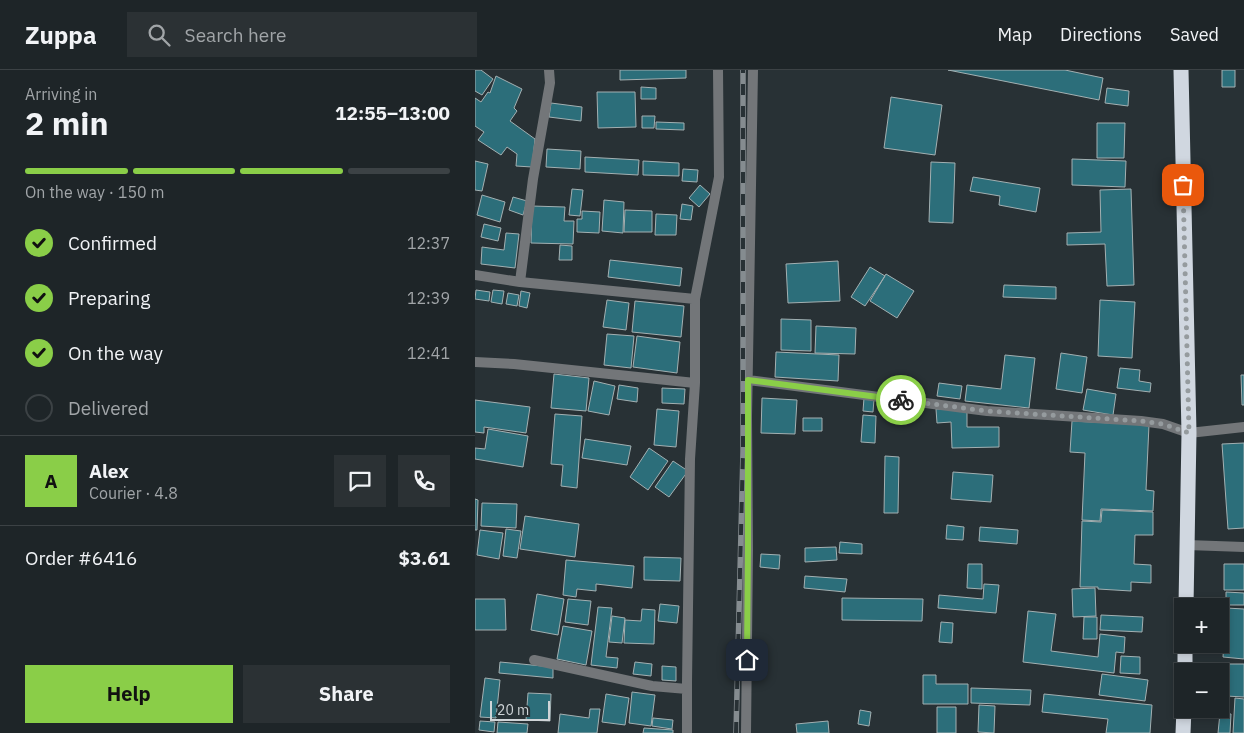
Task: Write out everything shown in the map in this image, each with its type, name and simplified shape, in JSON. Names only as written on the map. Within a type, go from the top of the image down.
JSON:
[{"type":"highway","points":[[1181,70],[1189,433],[1186,598]]},
{"type":"highway","points":[[1183,733],[1184,718]]},
{"type":"street","points":[[520,282],[533,179],[550,83],[549,70]]},
{"type":"street","points":[[687,733],[690,459],[695,384],[695,299],[719,177],[718,70]]},
{"type":"street","points":[[746,733],[748,380],[753,70]]},
{"type":"street","points":[[475,275],[520,282],[695,299]]},
{"type":"street","points":[[475,362],[523,365],[695,384]]},
{"type":"street","points":[[748,380],[987,411],[1141,421],[1163,424],[1189,433],[1244,427]]},
{"type":"street","points":[[1187,545],[1244,547]]},
{"type":"street","points":[[534,660],[652,686],[687,689]]},
{"type":"building","points":[[475,70],[481,70],[493,79],[482,95],[475,91]]},
{"type":"building","points":[[620,70],[686,70],[686,78],[620,80]]},
{"type":"building","points":[[948,70],[1065,70],[1103,78],[1099,100]]},
{"type":"building","points":[[1222,70],[1235,70],[1235,87],[1222,87]]},
{"type":"building","points":[[496,76],[522,89],[514,108],[517,111],[510,121],[535,139],[532,167],[516,166],[517,154],[507,147],[501,155],[478,140],[484,132],[475,126],[475,98],[481,102],[488,92],[490,93]]},
{"type":"building","points":[[641,87],[656,88],[656,99],[641,99]]},
{"type":"building","points":[[1107,88],[1129,91],[1128,106],[1105,103]]},
{"type":"building","points":[[597,92],[635,92],[636,127],[598,128]]},
{"type":"building","points":[[891,97],[942,105],[935,155],[884,148]]},
{"type":"building","points":[[551,103],[582,107],[581,121],[549,117]]},
{"type":"building","points":[[642,116],[655,116],[654,128],[642,128]]},
{"type":"building","points":[[656,122],[684,123],[684,130],[656,129]]},
{"type":"building","points":[[1097,123],[1125,123],[1124,158],[1097,158]]},
{"type":"building","points":[[547,149],[581,151],[580,169],[546,167]]},
{"type":"building","points":[[585,157],[639,160],[638,175],[585,172]]},
{"type":"building","points":[[1072,159],[1126,161],[1125,187],[1072,185]]},
{"type":"building","points":[[475,161],[488,164],[482,191],[475,190]]},
{"type":"building","points":[[643,161],[679,163],[679,176],[643,175]]},
{"type":"building","points":[[931,162],[955,163],[953,223],[929,222]]},
{"type":"building","points":[[683,169],[698,170],[697,182],[682,181]]},
{"type":"building","points":[[973,177],[1040,188],[1036,212],[999,205],[1000,196],[970,191]]},
{"type":"building","points":[[700,185],[710,194],[699,207],[689,198]]},
{"type":"building","points":[[572,189],[583,190],[580,216],[569,215]]},
{"type":"building","points":[[1131,189],[1134,285],[1107,286],[1105,244],[1067,245],[1067,233],[1101,232],[1100,190]]},
{"type":"building","points":[[482,195],[505,202],[500,222],[477,215]]},
{"type":"building","points":[[513,197],[527,201],[523,215],[509,210]]},
{"type":"building","points":[[604,200],[624,202],[623,233],[602,231]]},
{"type":"building","points":[[682,204],[693,206],[691,220],[680,219]]},
{"type":"building","points":[[532,206],[565,207],[564,221],[574,221],[573,244],[531,243]]},
{"type":"building","points":[[625,210],[652,211],[652,232],[624,232]]},
{"type":"building","points":[[582,211],[600,212],[599,233],[577,232],[577,219],[582,219]]},
{"type":"building","points":[[656,214],[677,215],[676,235],[655,235]]},
{"type":"building","points":[[484,224],[501,228],[498,241],[481,237]]},
{"type":"building","points":[[506,233],[519,234],[515,268],[481,264],[482,247],[504,250]]},
{"type":"building","points":[[560,245],[572,246],[572,260],[559,260]]},
{"type":"building","points":[[610,260],[682,268],[680,286],[608,277]]},
{"type":"building","points":[[838,261],[840,301],[788,303],[786,264]]},
{"type":"building","points":[[870,267],[885,276],[865,306],[851,297]]},
{"type":"building","points":[[886,274],[914,291],[897,318],[870,301]]},
{"type":"building","points":[[1004,285],[1056,287],[1056,299],[1003,297]]},
{"type":"building","points":[[476,290],[490,292],[489,301],[475,299]]},
{"type":"building","points":[[493,290],[504,291],[502,304],[491,302]]},
{"type":"building","points":[[521,291],[530,293],[527,308],[519,306]]},
{"type":"building","points":[[508,293],[519,295],[517,306],[506,304]]},
{"type":"building","points":[[607,300],[629,303],[626,330],[603,327]]},
{"type":"building","points":[[1100,300],[1135,302],[1132,358],[1098,356]]},
{"type":"building","points":[[635,301],[684,306],[681,337],[632,332]]},
{"type":"building","points":[[781,319],[811,320],[811,351],[781,350]]},
{"type":"building","points":[[816,326],[856,328],[855,354],[815,353]]},
{"type":"building","points":[[607,334],[634,336],[631,368],[604,365]]},
{"type":"building","points":[[637,336],[680,342],[677,373],[633,367]]},
{"type":"building","points":[[776,352],[839,355],[838,381],[775,377]]},
{"type":"building","points":[[1061,353],[1087,357],[1082,393],[1056,389]]},
{"type":"building","points":[[1005,355],[1035,358],[1029,408],[965,401],[967,385],[1001,389]]},
{"type":"building","points":[[1120,368],[1140,370],[1139,381],[1151,383],[1150,392],[1117,388]]},
{"type":"building","points":[[554,374],[589,378],[586,411],[551,408]]},
{"type":"building","points":[[1241,375],[1244,375],[1244,405],[1242,405]]},
{"type":"building","points":[[594,381],[615,386],[609,415],[588,411]]},
{"type":"building","points":[[939,383],[962,386],[960,399],[937,396]]},
{"type":"building","points":[[619,385],[638,388],[637,402],[617,399]]},
{"type":"building","points":[[662,388],[685,389],[684,404],[662,403]]},
{"type":"building","points":[[1087,389],[1116,394],[1113,415],[1083,410]]},
{"type":"building","points":[[762,398],[797,400],[795,434],[761,433]]},
{"type":"building","points":[[864,398],[874,399],[873,412],[863,411]]},
{"type":"building","points":[[475,400],[530,407],[526,433],[484,427],[484,433],[475,432]]},
{"type":"building","points":[[657,409],[679,411],[676,447],[654,445]]},
{"type":"building","points":[[936,409],[967,409],[967,427],[999,427],[999,447],[952,448],[951,422],[937,423]]},
{"type":"building","points":[[555,414],[582,416],[577,488],[561,486],[563,465],[551,464]]},
{"type":"building","points":[[863,415],[876,416],[875,443],[861,442]]},
{"type":"building","points":[[803,418],[822,418],[822,431],[803,431]]},
{"type":"building","points":[[1072,421],[1149,425],[1146,490],[1154,491],[1153,511],[1101,509],[1100,521],[1082,520],[1085,453],[1070,452]]},
{"type":"building","points":[[488,429],[528,436],[523,467],[475,459],[475,448],[485,449]]},
{"type":"building","points":[[585,439],[631,446],[627,465],[582,458]]},
{"type":"building","points":[[1244,443],[1244,528],[1228,529],[1222,444]]},
{"type":"building","points":[[649,448],[668,461],[648,490],[630,477]]},
{"type":"building","points":[[885,456],[899,457],[898,513],[884,513]]},
{"type":"building","points":[[673,461],[688,471],[669,497],[655,487]]},
{"type":"building","points":[[953,472],[993,475],[991,502],[951,499]]},
{"type":"building","points":[[475,499],[478,500],[477,530],[475,530]]},
{"type":"building","points":[[482,503],[517,504],[516,528],[481,526]]},
{"type":"building","points":[[1102,510],[1153,512],[1153,535],[1135,535],[1134,564],[1151,565],[1151,583],[1131,582],[1131,591],[1080,587],[1082,521],[1101,522]]},
{"type":"building","points":[[525,516],[579,524],[575,557],[520,549]]},
{"type":"building","points":[[947,525],[964,527],[963,540],[946,539]]},
{"type":"building","points":[[980,527],[1018,530],[1017,544],[979,541]]},
{"type":"building","points":[[506,529],[521,531],[517,558],[503,556]]},
{"type":"building","points":[[480,530],[503,533],[499,559],[477,555]]},
{"type":"building","points":[[840,542],[862,544],[862,554],[839,553]]},
{"type":"building","points":[[836,547],[837,560],[805,562],[805,548]]},
{"type":"building","points":[[761,554],[780,555],[779,569],[760,567]]},
{"type":"building","points":[[644,557],[681,558],[680,581],[644,580]]},
{"type":"building","points":[[566,560],[634,566],[632,588],[596,584],[596,591],[577,589],[576,597],[563,595]]},
{"type":"building","points":[[968,564],[982,564],[982,589],[967,588]]},
{"type":"building","points":[[1224,564],[1244,564],[1244,590],[1224,590]]},
{"type":"building","points":[[805,576],[847,579],[845,592],[804,588]]},
{"type":"building","points":[[984,584],[999,585],[996,613],[938,608],[939,595],[983,599]]},
{"type":"building","points":[[1095,588],[1096,616],[1073,617],[1072,589]]},
{"type":"building","points":[[1226,592],[1244,593],[1244,605],[1229,605],[1229,598],[1226,598]]},
{"type":"building","points":[[537,594],[564,599],[558,635],[531,630]]},
{"type":"building","points":[[842,598],[923,599],[922,621],[842,620]]},
{"type":"building","points":[[475,599],[505,599],[506,630],[475,630]]},
{"type":"building","points":[[568,599],[591,601],[588,625],[565,622]]},
{"type":"building","points":[[660,604],[679,606],[677,623],[658,621]]},
{"type":"building","points":[[598,607],[612,608],[606,657],[618,658],[617,668],[591,665]]},
{"type":"building","points":[[1229,608],[1244,609],[1244,659],[1223,657],[1223,653],[1229,653]]},
{"type":"building","points":[[642,609],[655,610],[654,644],[624,643],[625,620],[641,621]]},
{"type":"building","points":[[1028,611],[1056,614],[1051,651],[1098,657],[1100,634],[1125,637],[1124,653],[1116,652],[1114,673],[1023,662]]},
{"type":"building","points":[[1101,615],[1143,617],[1142,632],[1100,630]]},
{"type":"building","points":[[612,616],[625,618],[622,643],[609,642]]},
{"type":"building","points":[[1084,617],[1097,617],[1097,639],[1083,639]]},
{"type":"building","points":[[941,622],[953,623],[952,643],[939,642]]},
{"type":"building","points":[[563,626],[592,631],[586,665],[557,659]]},
{"type":"building","points":[[1121,656],[1140,657],[1140,674],[1120,673]]},
{"type":"building","points":[[500,662],[553,667],[553,678],[499,673]]},
{"type":"building","points":[[635,662],[652,664],[651,676],[633,674]]},
{"type":"building","points":[[1229,664],[1244,664],[1244,697],[1229,696]]},
{"type":"building","points":[[662,666],[676,667],[676,681],[662,680]]},
{"type":"building","points":[[1102,674],[1148,680],[1145,701],[1099,695]]},
{"type":"building","points":[[923,675],[936,675],[936,684],[968,684],[968,704],[923,704]]},
{"type":"building","points":[[485,678],[500,680],[496,718],[480,717]]},
{"type":"building","points":[[971,688],[1031,690],[1030,705],[971,703]]},
{"type":"building","points":[[632,692],[655,695],[651,726],[629,723]]},
{"type":"building","points":[[528,693],[551,694],[550,721],[526,720]]},
{"type":"building","points":[[606,694],[629,698],[625,725],[602,722]]},
{"type":"building","points":[[1044,694],[1152,705],[1150,733],[1106,733],[1108,719],[1042,712]]},
{"type":"building","points":[[1235,698],[1244,699],[1244,733],[1233,733]]},
{"type":"building","points":[[979,705],[995,706],[994,733],[978,732]]},
{"type":"building","points":[[937,707],[956,707],[956,733],[937,733]]},
{"type":"building","points":[[590,709],[600,709],[597,733],[558,733],[560,714],[589,718]]},
{"type":"building","points":[[860,710],[871,712],[869,726],[858,724]]},
{"type":"building","points":[[1229,714],[1231,714],[1230,733],[1218,733],[1220,718],[1229,718]]},
{"type":"building","points":[[653,718],[673,720],[672,729],[652,726]]},
{"type":"building","points":[[480,721],[495,722],[494,732],[479,730]]},
{"type":"building","points":[[828,721],[829,733],[797,733],[796,724]]},
{"type":"building","points":[[498,722],[528,724],[527,733],[497,733]]},
{"type":"building","points":[[644,728],[673,730],[673,733],[643,733]]},
{"type":"railway","points":[[736,733],[743,451],[743,70]]},
{"type":"way so far","points":[[901,400],[987,411],[1141,421],[1163,424],[1189,433],[1183,185]]},
{"type":"route","points":[[747,660],[748,380],[901,400]]}]
